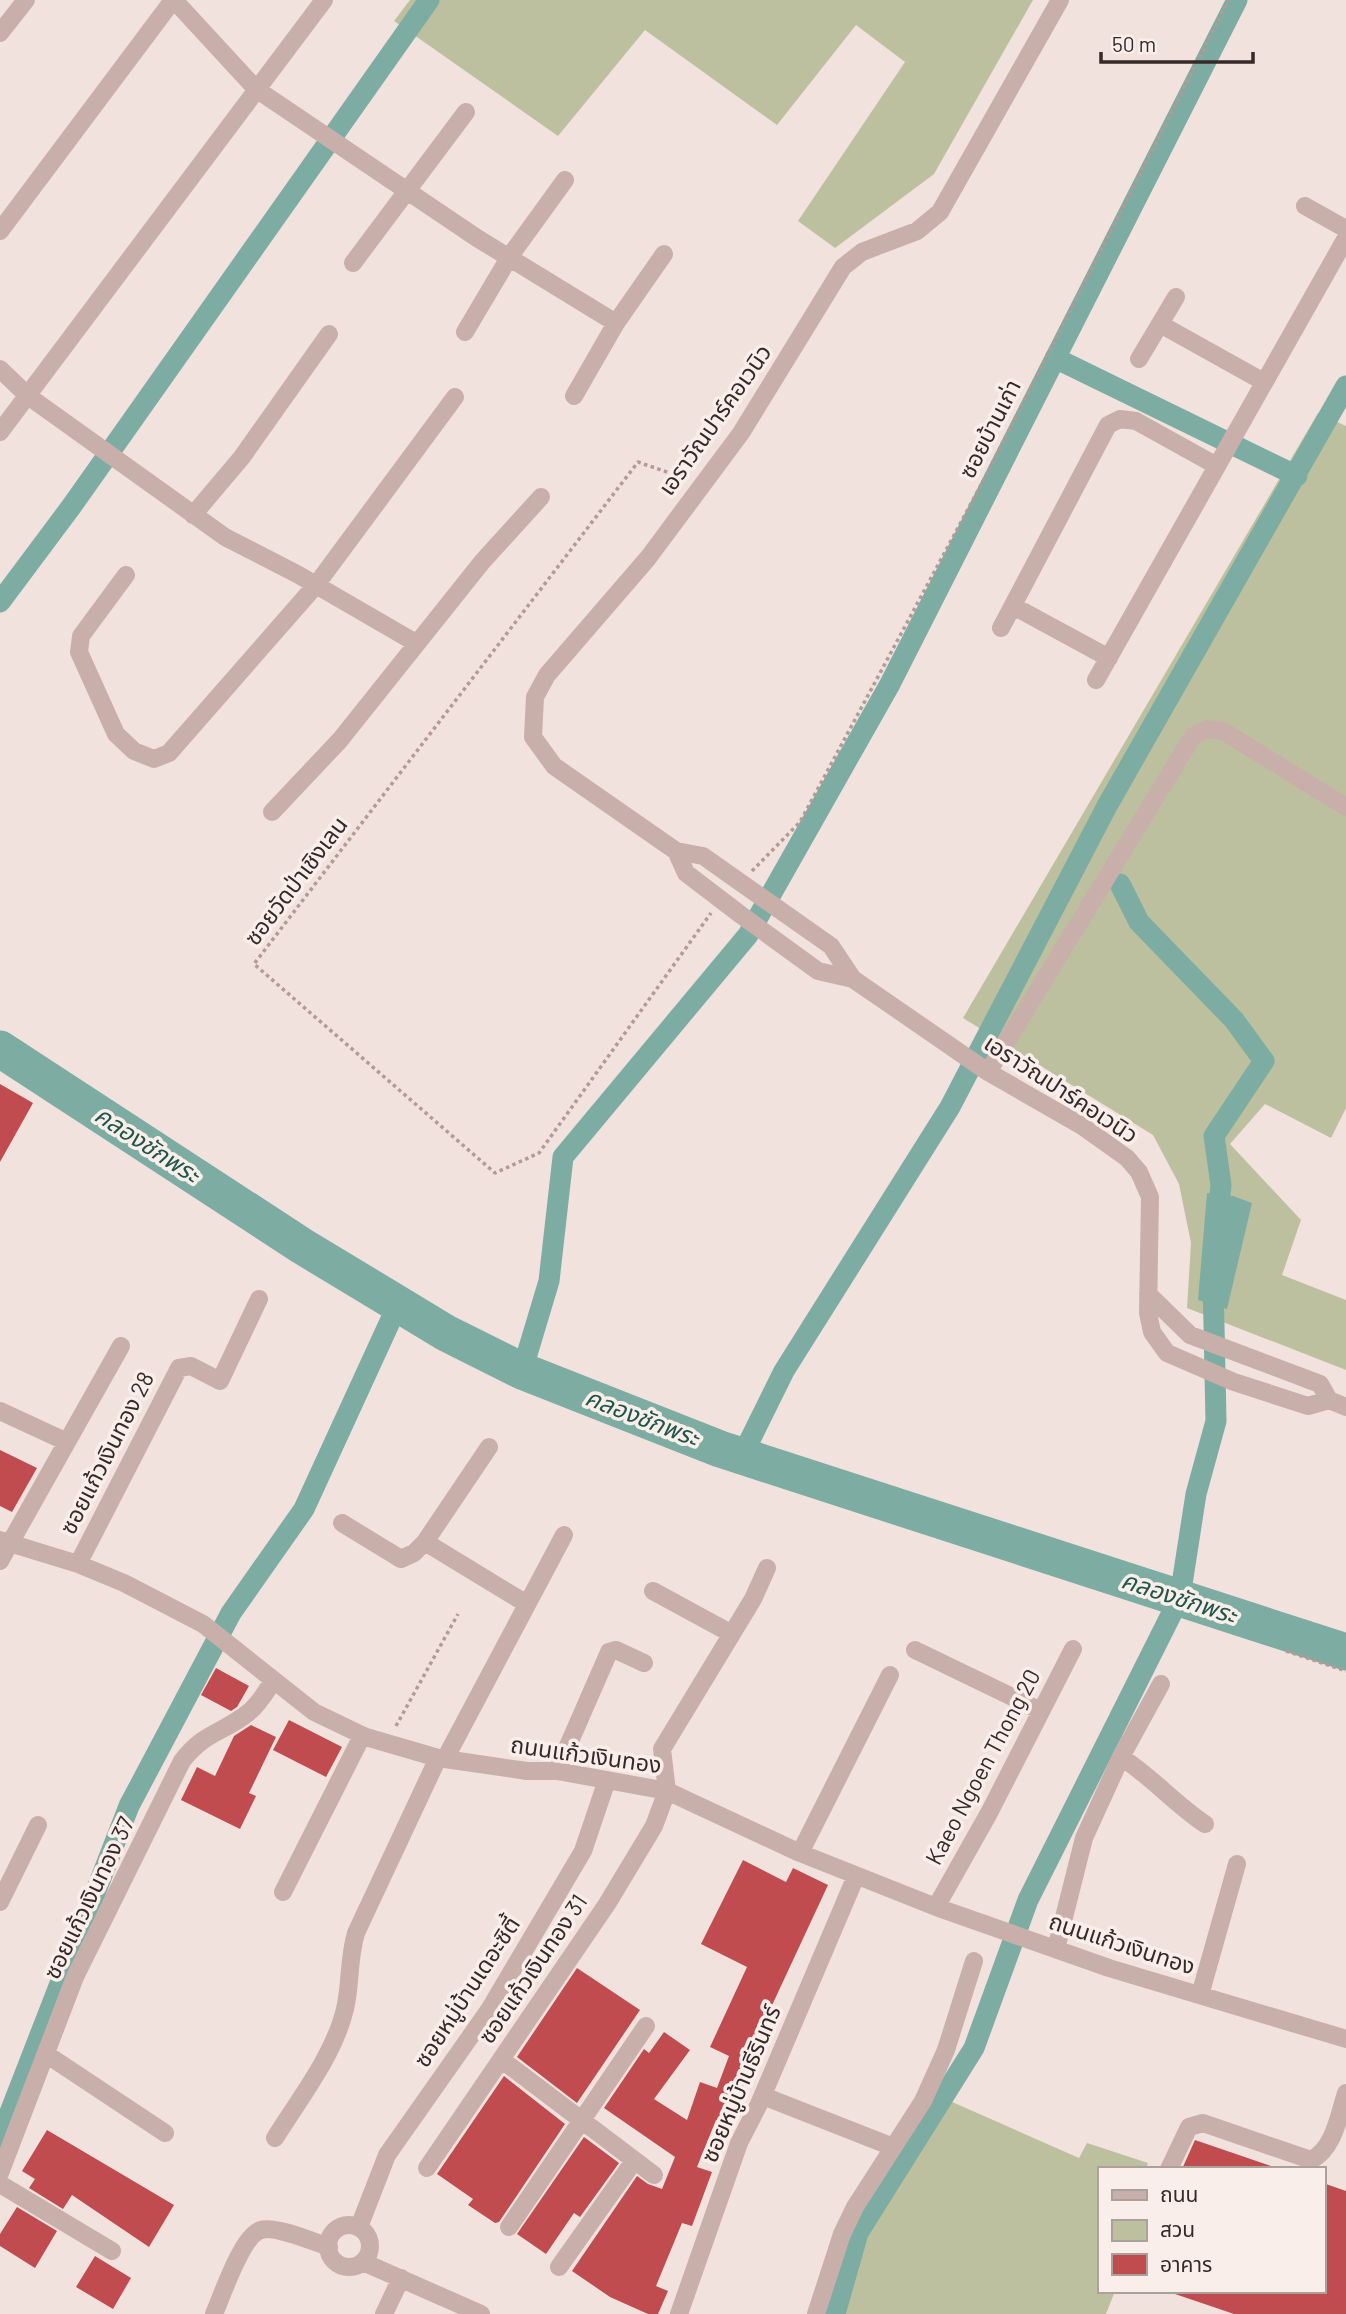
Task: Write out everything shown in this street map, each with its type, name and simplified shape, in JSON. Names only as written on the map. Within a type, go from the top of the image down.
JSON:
[{"type":"street","points":[[0,33],[26,0]]},
{"type":"street","points":[[0,231],[174,0],[256,89],[408,193],[616,323]]},
{"type":"street","points":[[0,432],[324,0]]},
{"type":"street","name":"เอราวัณปาร์คอเวนิว","points":[[1060,0],[940,212],[917,231],[862,252],[843,267],[741,433],[648,558],[547,674],[535,698],[533,737],[554,766],[676,851],[703,856],[831,946],[853,979],[987,1072],[1082,1126],[1127,1158],[1139,1172],[1150,1197],[1148,1294],[1152,1332],[1167,1353],[1234,1382],[1300,1404],[1308,1406],[1338,1403]]},
{"type":"street","points":[[353,263],[466,112]]},
{"type":"street","points":[[464,332],[510,256],[565,180]]},
{"type":"street","points":[[1305,206],[1346,229]]},
{"type":"street","points":[[1096,680],[1346,238]]},
{"type":"street","points":[[574,396],[616,323],[664,254]]},
{"type":"street","points":[[1139,359],[1176,297]]},
{"type":"street","points":[[1160,324],[1264,383]]},
{"type":"street","points":[[193,515],[242,457],[329,334]]},
{"type":"street","points":[[0,369],[28,396],[225,537],[316,585],[415,643]]},
{"type":"street","points":[[126,575],[81,636],[79,652],[116,734],[134,751],[154,759],[169,753],[316,585],[455,397]]},
{"type":"street","points":[[1001,628],[1108,425],[1120,419],[1136,421],[1226,451]]},
{"type":"street","points":[[272,812],[340,740],[415,643],[541,496]]},
{"type":"street","points":[[1013,606],[1109,658]]},
{"type":"street","points":[[987,1072],[1193,736],[1207,729],[1223,731],[1346,807]]},
{"type":"street","name":"เอราวัณปาร์คอเวนิว","points":[[676,851],[686,873],[818,971],[853,979]]},
{"type":"street","points":[[1148,1294],[1190,1335],[1320,1384],[1338,1403]]},
{"type":"street","name":"ซอยแก้วเงินทอง 28","points":[[78,1564],[179,1368],[191,1366],[220,1381],[258,1299]]},
{"type":"street","points":[[0,1561],[5,1541],[67,1442],[121,1346]]},
{"type":"street","points":[[0,1411],[67,1442]]},
{"type":"street","points":[[342,1523],[401,1559],[414,1553],[425,1542],[489,1447]]},
{"type":"street","points":[[275,2138],[335,2038],[345,2007],[349,1959],[356,1933],[442,1759],[564,1535]]},
{"type":"street","name":"ถนนแก้วเงินทอง","points":[[5,1541],[78,1564],[124,1583],[203,1624],[314,1713],[362,1736],[442,1759],[527,1771],[557,1771],[667,1791],[800,1853],[936,1907],[1047,1946],[1346,2039]]},
{"type":"street","points":[[425,1542],[527,1604]]},
{"type":"street","points":[[667,1791],[662,1749],[753,1599],[766,1568]]},
{"type":"street","points":[[653,1591],[732,1634]]},
{"type":"street","name":"Kaeo Ngoen Thong 20","points":[[936,1907],[989,1813],[1073,1649]]},
{"type":"street","points":[[557,1771],[609,1651],[616,1650],[644,1663]]},
{"type":"street","points":[[915,1650],[1041,1711]]},
{"type":"street","points":[[800,1853],[890,1675]]},
{"type":"street","name":"ซอยแก้วเงินทอง 37","points":[[0,2173],[75,1977],[182,1761],[194,1745],[248,1713],[273,1682]]},
{"type":"street","points":[[1047,1946],[1084,1838],[1121,1757],[1161,1684]]},
{"type":"street","points":[[284,1892],[362,1736]]},
{"type":"street","points":[[1121,1757],[1152,1777],[1184,1810],[1205,1824]]},
{"type":"street","name":"ซอยหมู่บ้านเดอะซิตี้","points":[[359,2227],[387,2155],[489,2010],[583,1851],[607,1780]]},
{"type":"street","name":"ซอยแก้วเงินทอง 31","points":[[427,2168],[502,2060],[654,1826],[667,1791]]},
{"type":"street","points":[[0,1902],[38,1825]]},
{"type":"street","points":[[1200,1995],[1237,1864]]},
{"type":"street","name":"ซอยหมู่บ้านธีรินทร์","points":[[679,2314],[739,2143],[763,2096],[856,1876]]},
{"type":"street","points":[[816,2314],[842,2234],[855,2207],[923,2101],[946,2050],[974,1961]]},
{"type":"street","points":[[509,2227],[646,2026]]},
{"type":"street","points":[[46,2054],[165,2133]]},
{"type":"street","points":[[502,2060],[654,2175]]},
{"type":"street","points":[[1170,2167],[1179,2141],[1189,2127],[1203,2123],[1311,2160],[1321,2155],[1327,2144],[1346,2092]]},
{"type":"street","points":[[763,2096],[893,2147]]},
{"type":"street","points":[[559,2267],[634,2161]]},
{"type":"street","points":[[0,2184],[112,2251]]},
{"type":"street","points":[[329,2247],[338,2228],[352,2225],[359,2227],[370,2244],[363,2262]]},
{"type":"street","points":[[215,2314],[241,2253],[250,2237],[261,2230],[274,2230],[329,2247],[338,2263],[350,2267],[363,2262],[481,2314]]},
{"type":"street","points":[[384,2314],[401,2278]]},
{"type":"path","name":"ซอยบ้านเก่า","points":[[763,860],[800,822],[982,483],[1229,0]]},
{"type":"path","name":"ซอยวัดป่าเชิงเลน","points":[[699,930],[538,1153],[495,1174],[254,964],[638,462],[702,484]]},
{"type":"path","points":[[387,1743],[458,1614]]},
{"type":"path","points":[[1286,1651],[1346,1671]]},
{"type":"green space","points":[[410,0],[1033,0],[934,174],[835,248],[798,221],[905,62],[856,25],[777,125],[645,30],[558,136],[394,21]]},
{"type":"green space","points":[[1318,413],[1346,426],[1346,1108],[1331,1138],[1265,1104],[1230,1144],[1301,1220],[1282,1275],[1346,1300],[1346,1370],[1187,1308],[1191,1243],[1179,1184],[1153,1135],[963,1018]]},
{"type":"green space","points":[[950,2101],[1079,2158],[1087,2143],[1148,2163],[1147,2167],[1098,2167],[1098,2293],[1114,2293],[1106,2314],[844,2314],[865,2237]]},
{"type":"water","points":[[1207,1193],[1233,1196],[1252,1203],[1227,1309],[1198,1300]]},
{"type":"building","points":[[0,1084],[33,1103],[0,1162]]},
{"type":"building","points":[[0,1450],[37,1468],[12,1512],[0,1506]]},
{"type":"building","points":[[216,1668],[249,1686],[237,1707],[231,1711],[201,1695]]},
{"type":"building","points":[[289,1720],[342,1747],[326,1777],[273,1750]]},
{"type":"building","points":[[251,1725],[276,1737],[249,1793],[256,1796],[240,1829],[181,1800],[197,1767],[215,1776],[234,1736]]},
{"type":"building","points":[[743,1860],[786,1882],[793,1868],[828,1885],[741,2072],[749,2075],[728,2124],[716,2120],[697,2167],[712,2172],[692,2226],[682,2223],[656,2286],[668,2291],[658,2314],[648,2314],[610,2297],[572,2271],[637,2176],[662,2189],[675,2157],[604,2108],[644,2049],[649,2053],[664,2032],[690,2050],[654,2099],[687,2120],[700,2082],[717,2088],[729,2056],[710,2047],[747,1967],[701,1944]]},
{"type":"building","points":[[577,1968],[640,2010],[577,2103],[517,2057]]},
{"type":"building","points":[[504,2076],[565,2124],[499,2222],[495,2223],[468,2205],[473,2199],[437,2174]]},
{"type":"building","points":[[47,2130],[174,2205],[149,2247],[72,2195],[63,2209],[29,2188],[35,2179],[22,2171]]},
{"type":"building","points":[[584,2137],[619,2163],[580,2217],[574,2213],[546,2254],[517,2234]]},
{"type":"building","points":[[1195,2140],[1271,2166],[1271,2167],[1183,2167]]},
{"type":"building","points":[[1325,2184],[1346,2191],[1346,2314],[1234,2314],[1175,2294],[1325,2293]]},
{"type":"building","points":[[17,2207],[57,2231],[35,2268],[0,2246],[0,2234]]},
{"type":"building","points":[[95,2256],[131,2278],[113,2309],[76,2287]]},
{"type":"waterway","points":[[0,602],[71,507],[429,0]]},
{"type":"waterway","points":[[522,1371],[549,1281],[563,1157],[748,935],[890,684],[1237,0]]},
{"type":"waterway","points":[[1055,358],[1297,476]]},
{"type":"waterway","points":[[742,1456],[784,1371],[950,1107],[1107,806],[1346,386]]},
{"type":"waterway","points":[[1120,884],[1139,922],[1234,1020],[1264,1061],[1214,1136],[1221,1185],[1217,1222]]},
{"type":"waterway","name":"คลองชักพระ","points":[[0,1049],[302,1246],[446,1333],[522,1371],[720,1449],[1346,1652]]},
{"type":"waterway","points":[[835,2314],[858,2233],[974,2048],[1028,1900],[1180,1597],[1196,1494],[1216,1421],[1213,1278]]},
{"type":"waterway","points":[[0,2138],[129,1806],[231,1613],[304,1509],[399,1302]]}]
